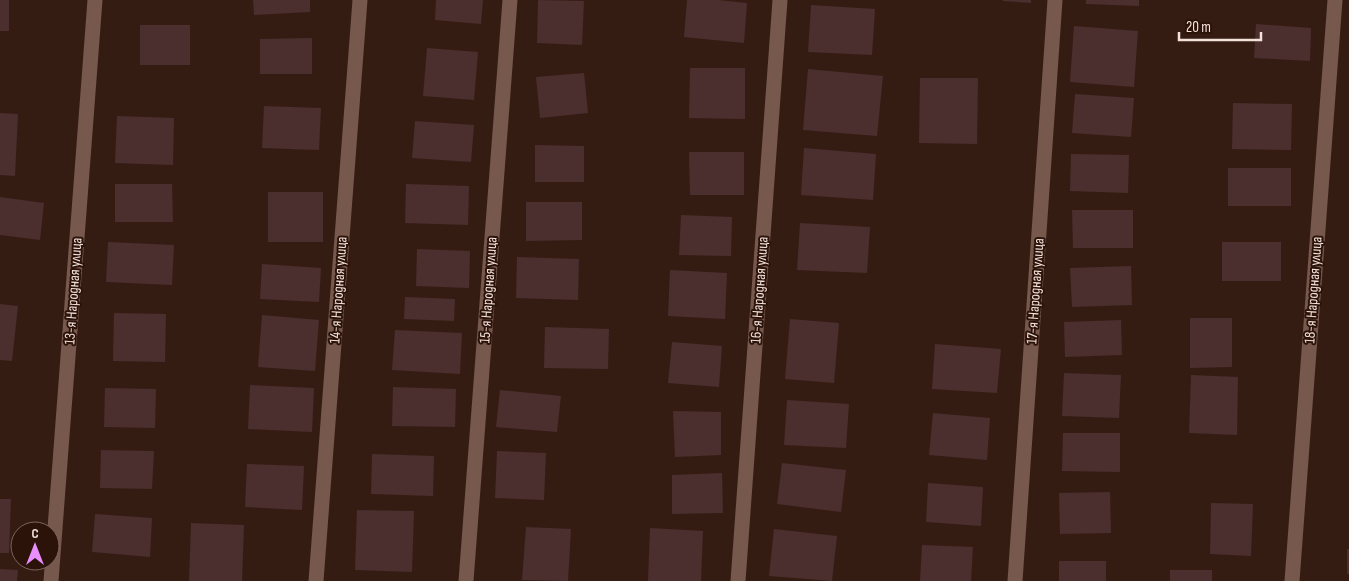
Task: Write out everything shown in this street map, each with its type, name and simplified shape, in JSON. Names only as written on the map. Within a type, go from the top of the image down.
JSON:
[{"type":"street","name":"13-я Народная улица","points":[[51,581],[95,0]]},
{"type":"street","name":"14-я Народная улица","points":[[316,581],[360,0]]},
{"type":"street","name":"15-я Народная улица","points":[[466,581],[510,0]]},
{"type":"street","name":"16-я Народная улица","points":[[738,581],[780,0]]},
{"type":"street","name":"17-я Народная улица","points":[[1015,581],[1055,0]]},
{"type":"street","name":"18-я Народная улица","points":[[1292,581],[1335,0]]},
{"type":"building","points":[[0,0],[9,0],[9,31],[0,31]]},
{"type":"building","points":[[253,0],[310,0],[310,12],[254,15]]},
{"type":"building","points":[[436,0],[483,0],[481,24],[435,20]]},
{"type":"building","points":[[538,0],[584,1],[582,45],[537,43]]},
{"type":"building","points":[[687,0],[718,0],[747,3],[744,43],[684,37]]},
{"type":"building","points":[[1031,0],[1031,3],[1003,1]]},
{"type":"building","points":[[1086,0],[1139,0],[1139,6],[1086,4]]},
{"type":"building","points":[[811,5],[875,9],[872,55],[808,52]]},
{"type":"building","points":[[1256,24],[1311,28],[1310,61],[1254,58]]},
{"type":"building","points":[[140,25],[190,25],[190,65],[140,65]]},
{"type":"building","points":[[1074,26],[1138,31],[1134,87],[1070,82]]},
{"type":"building","points":[[312,38],[312,74],[260,74],[260,39]]},
{"type":"building","points":[[427,48],[478,52],[474,100],[423,96]]},
{"type":"building","points":[[690,68],[745,68],[745,119],[689,118]]},
{"type":"building","points":[[808,69],[883,76],[877,136],[803,130]]},
{"type":"building","points":[[584,73],[588,113],[540,118],[536,77]]},
{"type":"building","points":[[920,78],[978,78],[977,144],[919,143]]},
{"type":"building","points":[[1075,94],[1134,98],[1131,137],[1072,133]]},
{"type":"building","points":[[1233,103],[1292,104],[1291,150],[1232,149]]},
{"type":"building","points":[[264,106],[321,108],[319,150],[262,148]]},
{"type":"building","points":[[0,113],[18,114],[15,176],[0,175]]},
{"type":"building","points":[[117,116],[174,118],[173,165],[115,163]]},
{"type":"building","points":[[415,121],[474,125],[471,162],[412,158]]},
{"type":"building","points":[[535,145],[584,146],[584,182],[535,182]]},
{"type":"building","points":[[804,148],[876,154],[873,200],[801,195]]},
{"type":"building","points":[[689,152],[744,152],[744,195],[690,195]]},
{"type":"building","points":[[1071,154],[1129,155],[1128,193],[1070,191]]},
{"type":"building","points":[[1228,168],[1291,168],[1291,206],[1228,206]]},
{"type":"building","points":[[115,184],[172,184],[173,222],[115,222]]},
{"type":"building","points":[[406,184],[469,186],[468,225],[405,223]]},
{"type":"building","points":[[268,192],[323,192],[323,242],[268,242]]},
{"type":"building","points":[[0,197],[44,203],[40,240],[0,235]]},
{"type":"building","points":[[526,202],[582,202],[582,240],[526,241]]},
{"type":"building","points":[[1072,210],[1133,210],[1133,248],[1073,248]]},
{"type":"building","points":[[681,215],[732,217],[731,256],[679,255]]},
{"type":"building","points":[[800,223],[870,227],[867,273],[797,270]]},
{"type":"building","points":[[108,242],[174,245],[172,285],[106,282]]},
{"type":"building","points":[[1222,242],[1281,242],[1281,281],[1222,281]]},
{"type":"building","points":[[417,249],[470,251],[469,288],[416,286]]},
{"type":"building","points":[[517,257],[579,259],[578,300],[516,298]]},
{"type":"building","points":[[262,264],[321,268],[319,302],[260,299]]},
{"type":"building","points":[[1131,266],[1132,305],[1072,307],[1070,268]]},
{"type":"building","points":[[670,270],[727,273],[725,319],[668,316]]},
{"type":"building","points":[[405,297],[455,299],[454,321],[404,319]]},
{"type":"building","points":[[0,304],[18,306],[12,361],[0,360]]},
{"type":"building","points":[[114,313],[166,314],[165,362],[113,361]]},
{"type":"building","points":[[262,315],[319,320],[315,371],[258,367]]},
{"type":"building","points":[[1190,318],[1232,318],[1232,367],[1190,368]]},
{"type":"building","points":[[790,319],[839,323],[834,383],[785,379]]},
{"type":"building","points":[[1121,320],[1122,355],[1065,357],[1064,322]]},
{"type":"building","points":[[545,327],[609,329],[608,369],[544,368]]},
{"type":"building","points":[[395,330],[462,333],[460,374],[392,370]]},
{"type":"building","points":[[672,342],[722,346],[719,387],[668,383]]},
{"type":"building","points":[[935,344],[1001,349],[997,393],[932,389]]},
{"type":"building","points":[[1064,373],[1121,375],[1119,418],[1062,416]]},
{"type":"building","points":[[1191,375],[1238,377],[1237,435],[1189,433]]},
{"type":"building","points":[[250,385],[314,388],[312,432],[248,429]]},
{"type":"building","points":[[393,387],[456,389],[455,427],[392,426]]},
{"type":"building","points":[[105,388],[156,389],[155,428],[104,427]]},
{"type":"building","points":[[500,390],[561,396],[557,432],[496,427]]},
{"type":"building","points":[[787,400],[849,404],[846,448],[784,445]]},
{"type":"building","points":[[673,411],[721,412],[721,455],[675,457]]},
{"type":"building","points":[[933,413],[990,418],[987,460],[929,455]]},
{"type":"building","points":[[1063,433],[1120,433],[1120,472],[1062,471]]},
{"type":"building","points":[[101,450],[154,451],[152,489],[100,488]]},
{"type":"building","points":[[497,451],[546,453],[544,500],[495,498]]},
{"type":"building","points":[[372,454],[434,456],[433,496],[371,494]]},
{"type":"building","points":[[782,463],[846,470],[841,512],[777,504]]},
{"type":"building","points":[[247,464],[304,466],[302,510],[245,507]]},
{"type":"building","points":[[722,473],[723,513],[672,514],[672,475]]},
{"type":"building","points":[[928,483],[983,487],[981,526],[926,522]]},
{"type":"building","points":[[1110,492],[1111,533],[1060,534],[1059,493]]},
{"type":"building","points":[[0,499],[11,499],[9,553],[0,553]]},
{"type":"building","points":[[1211,503],[1253,504],[1251,556],[1210,554]]},
{"type":"building","points":[[357,510],[414,511],[412,572],[355,570]]},
{"type":"building","points":[[95,514],[152,518],[150,557],[92,552]]},
{"type":"building","points":[[191,523],[244,525],[242,581],[189,581]]},
{"type":"building","points":[[526,527],[571,529],[568,581],[522,580]]},
{"type":"building","points":[[650,528],[703,531],[701,581],[648,581]]},
{"type":"building","points":[[774,529],[837,536],[832,581],[769,576]]},
{"type":"building","points":[[922,545],[973,547],[971,581],[920,581]]},
{"type":"building","points":[[1347,549],[1349,549],[1349,574],[1347,574]]},
{"type":"building","points":[[1059,561],[1106,561],[1106,581],[1059,581]]},
{"type":"building","points":[[0,569],[18,571],[17,581],[0,581]]},
{"type":"building","points":[[1170,570],[1212,570],[1212,581],[1170,581]]}]
